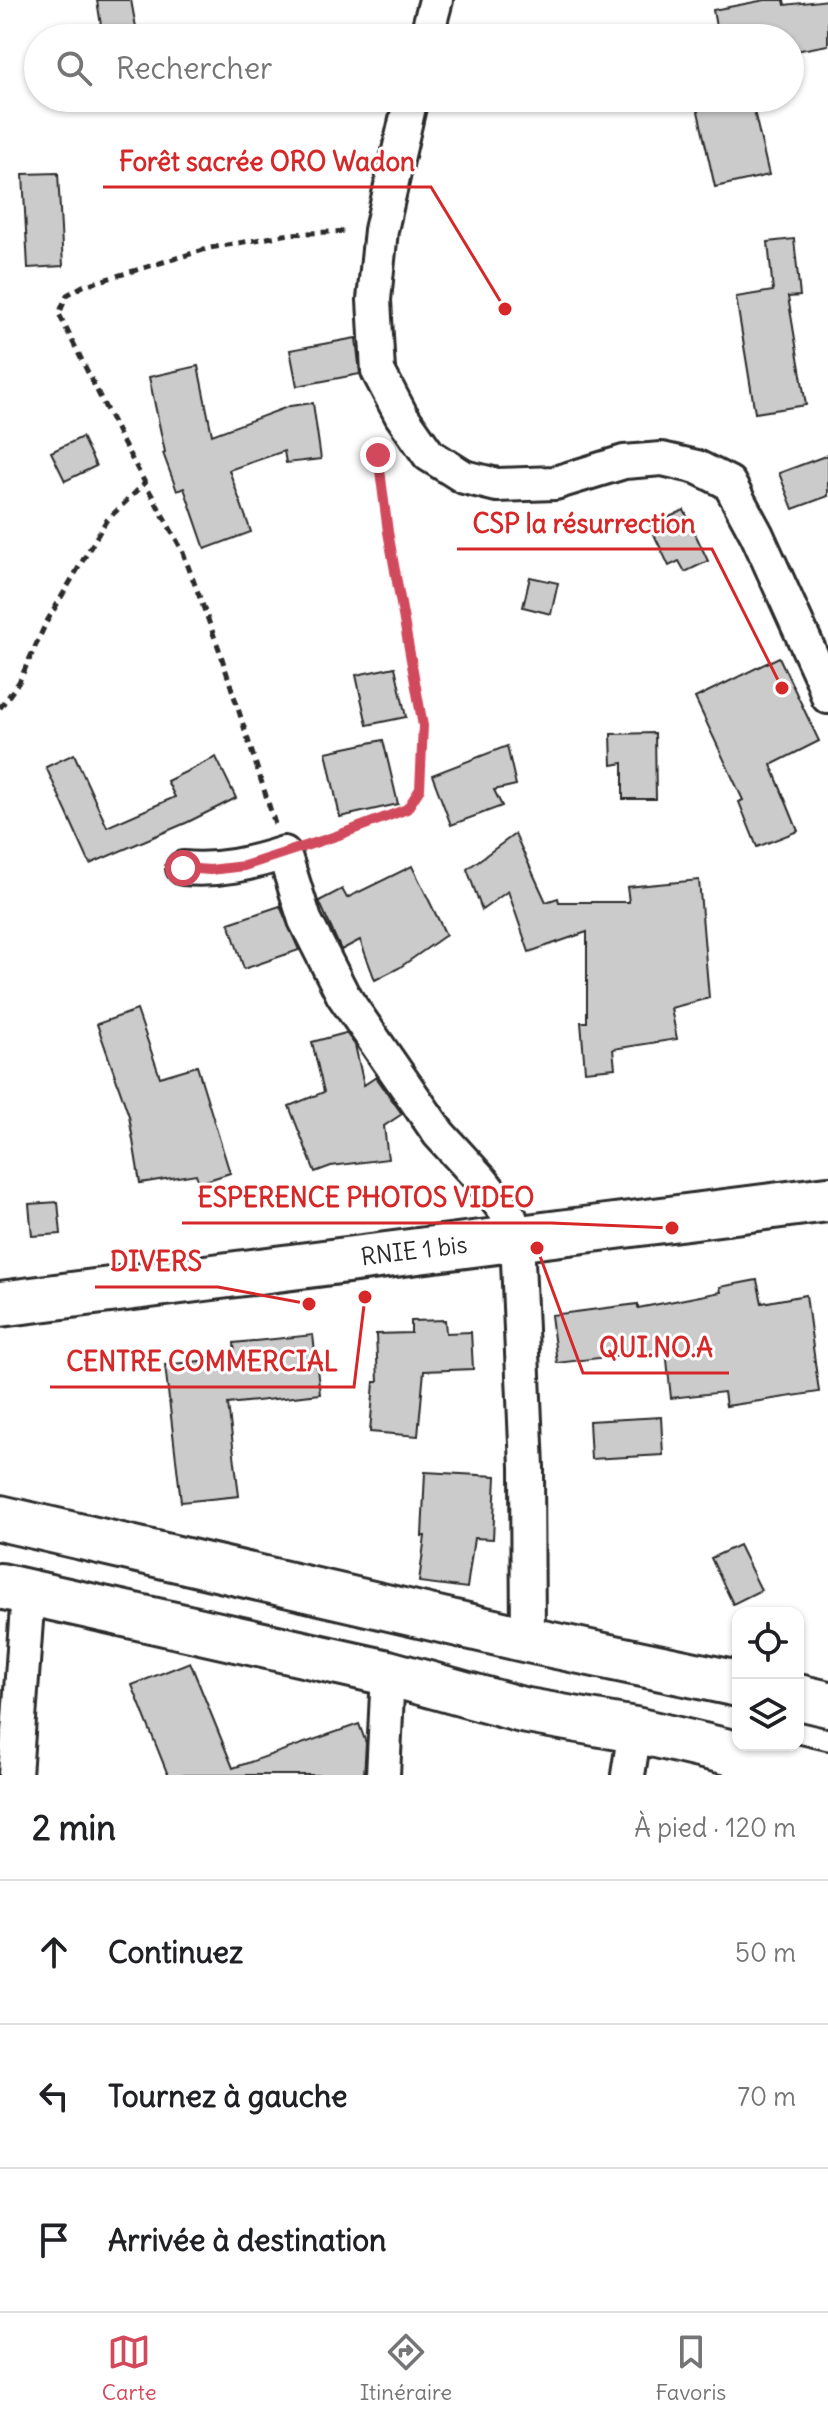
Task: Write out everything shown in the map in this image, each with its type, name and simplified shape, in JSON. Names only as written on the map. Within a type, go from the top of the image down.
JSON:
[{"type":"main road","name":"RNIE 1 bis","points":[[0,1304],[828,1199]]},
{"type":"main road","points":[[0,1518],[528,1640],[732,1683]]},
{"type":"main road","points":[[14,1590],[388,1673],[522,1710],[635,1730],[827,1775]]},
{"type":"main road","points":[[804,1698],[828,1704]]},
{"type":"street","points":[[430,24],[436,0]]},
{"type":"street","points":[[408,112],[381,230],[374,300],[378,371],[401,415],[429,455],[464,477],[497,485],[555,483],[624,462],[662,459],[697,467],[729,483],[757,535],[828,697]]},
{"type":"street","points":[[183,868],[210,870],[244,866],[284,853],[305,920],[343,995],[439,1134],[510,1217],[517,1238],[527,1481],[528,1640]]},
{"type":"street","points":[[14,1590],[15,1775]]},
{"type":"street","points":[[383,1775],[388,1673]]},
{"type":"street","points":[[628,1775],[635,1730]]},
{"type":"path","points":[[378,441],[388,532],[423,726],[420,789],[407,809],[284,853],[219,649],[187,565],[59,314],[67,295],[83,286],[210,248],[290,234],[381,230]]},
{"type":"path","points":[[0,708],[19,682],[46,623],[106,521],[145,483]]},
{"type":"building","points":[[97,0],[131,0],[135,24],[101,24]]},
{"type":"building","points":[[765,0],[784,0],[785,5],[828,0],[828,45],[804,49],[804,24],[716,24],[713,10]]},
{"type":"building","points":[[698,112],[754,112],[769,175],[715,187]]},
{"type":"building","points":[[58,173],[63,266],[28,268],[23,174]]},
{"type":"building","points":[[794,239],[800,296],[788,297],[806,405],[755,413],[736,297],[773,291],[768,242]]},
{"type":"building","points":[[356,338],[360,374],[297,386],[290,350]]},
{"type":"building","points":[[198,366],[212,435],[290,406],[313,403],[321,459],[286,463],[284,451],[229,470],[251,532],[205,549],[184,488],[177,491],[163,453],[149,377]]},
{"type":"building","points":[[82,437],[96,466],[65,481],[51,452]]},
{"type":"building","points":[[828,455],[828,496],[793,509],[779,473]]},
{"type":"building","points":[[684,510],[708,561],[685,572],[679,561],[669,566],[650,526]]},
{"type":"building","points":[[530,577],[558,583],[551,614],[523,607]]},
{"type":"building","points":[[779,657],[819,741],[771,765],[798,831],[757,847],[739,802],[743,800],[695,698]]},
{"type":"building","points":[[395,667],[406,717],[367,725],[356,675]]},
{"type":"building","points":[[655,733],[656,799],[623,799],[623,763],[612,765],[611,734]]},
{"type":"building","points":[[383,740],[398,804],[340,817],[326,752]]},
{"type":"building","points":[[507,746],[516,785],[494,790],[502,806],[451,825],[432,775]]},
{"type":"building","points":[[74,754],[107,827],[175,797],[167,781],[216,757],[236,798],[90,864],[46,767]]},
{"type":"building","points":[[515,834],[546,902],[558,898],[559,902],[629,902],[627,887],[699,880],[709,998],[671,1008],[677,1039],[613,1049],[615,1068],[585,1071],[581,1022],[587,1022],[587,932],[529,952],[508,891],[482,910],[467,869]]},
{"type":"building","points":[[412,866],[446,935],[399,968],[375,980],[360,940],[341,950],[319,901],[342,889],[347,898]]},
{"type":"building","points":[[280,906],[299,950],[244,969],[229,923]]},
{"type":"building","points":[[137,1010],[160,1077],[197,1066],[230,1173],[199,1183],[196,1174],[140,1183],[129,1116],[97,1024]]},
{"type":"building","points":[[346,1033],[355,1045],[364,1085],[376,1077],[402,1114],[384,1126],[388,1159],[331,1166],[315,1172],[289,1106],[324,1092],[312,1042]]},
{"type":"building","points":[[58,1202],[61,1234],[32,1236],[29,1204]]},
{"type":"building","points":[[757,1280],[762,1303],[806,1295],[819,1392],[726,1406],[724,1392],[671,1398],[666,1350],[557,1363],[551,1315],[638,1304],[638,1308],[721,1292],[720,1287]]},
{"type":"building","points":[[445,1320],[446,1333],[471,1332],[473,1369],[424,1371],[418,1436],[370,1432],[374,1382],[378,1382],[376,1334],[411,1333],[411,1321]]},
{"type":"building","points":[[313,1335],[320,1394],[228,1404],[239,1496],[181,1502],[165,1365],[235,1357],[234,1343]]},
{"type":"building","points":[[661,1417],[663,1455],[591,1459],[589,1421]]},
{"type":"building","points":[[425,1472],[496,1476],[493,1539],[474,1538],[467,1588],[419,1582],[425,1536],[422,1536]]},
{"type":"building","points":[[739,1545],[761,1590],[733,1604],[711,1558]]},
{"type":"building","points":[[190,1662],[233,1768],[359,1724],[366,1743],[364,1775],[168,1775],[132,1685]]},
{"type":"place","name":"Forêt sacrée ORO Wadon","points":[[505,309]]},
{"type":"place","name":"CSP la résurrection","points":[[782,688]]},
{"type":"place","name":"ESPERENCE PHOTOS VIDEO","points":[[672,1228]]},
{"type":"place","name":"QUI.NO.A","points":[[537,1248]]},
{"type":"place","name":"CENTRE COMMERCIAL","points":[[365,1297]]},
{"type":"place","name":"DIVERS","points":[[309,1304]]},
{"type":"route","points":[[183,868],[210,870],[244,866],[336,836],[407,809],[420,789],[423,726],[388,532],[378,455]]}]
